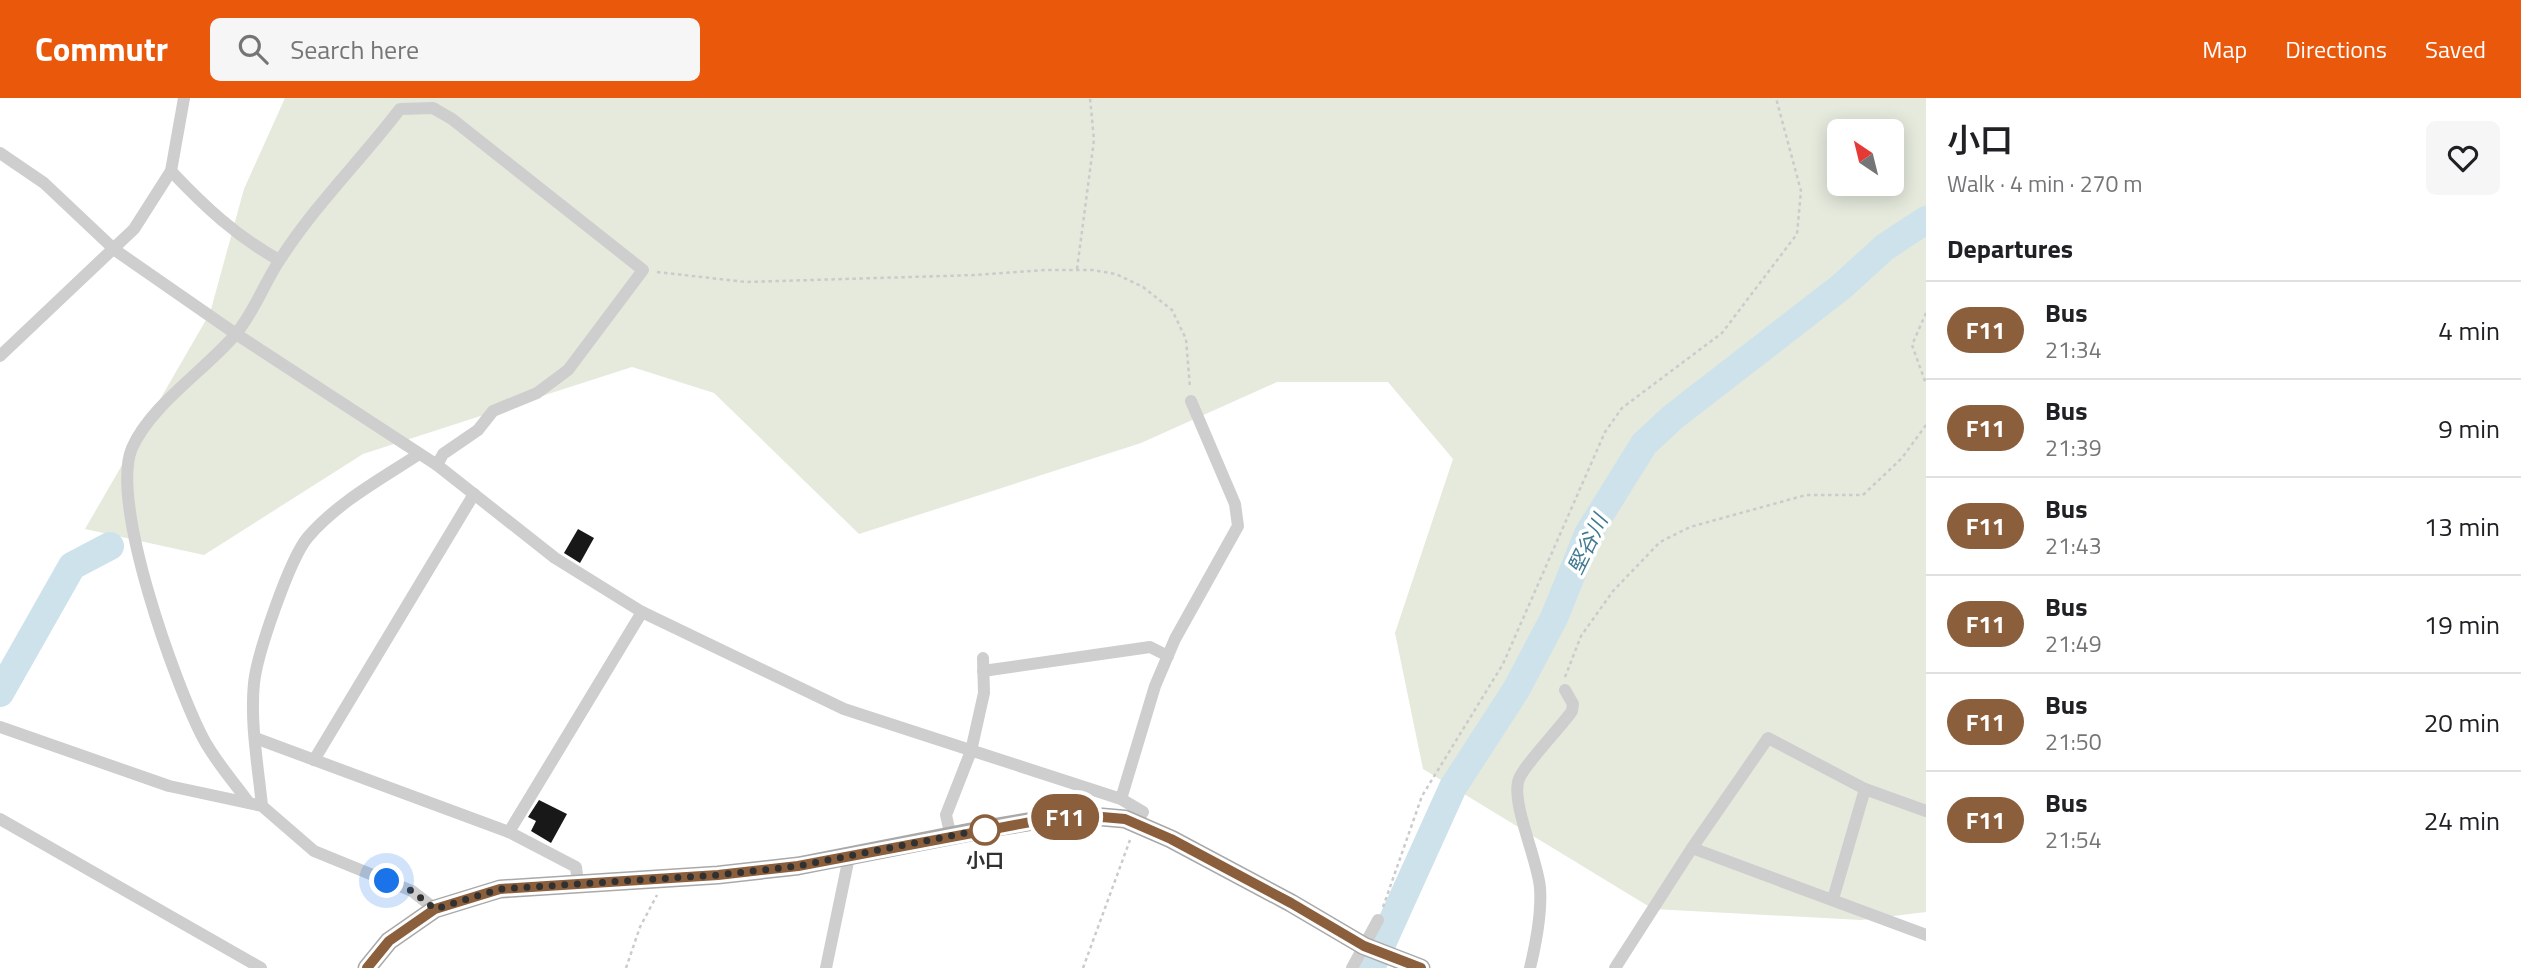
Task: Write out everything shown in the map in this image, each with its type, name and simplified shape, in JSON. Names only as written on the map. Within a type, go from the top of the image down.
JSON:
[{"type":"main road","points":[[367,968],[389,941],[435,909],[500,889],[785,868],[1058,817],[1102,817],[1136,823],[1291,903],[1364,946],[1416,967]]},
{"type":"street","points":[[0,356],[116,250],[134,229],[172,172],[184,98]]},
{"type":"street","points":[[435,909],[412,891],[314,851],[255,804],[203,739],[155,618],[139,563],[131,513],[129,468],[131,451],[145,425],[236,334],[259,302],[279,260],[329,190],[400,109],[433,108],[643,270],[568,370],[537,393],[493,411],[478,430],[443,454],[437,465]]},
{"type":"street","points":[[0,153],[44,183],[116,250],[236,334],[437,465],[555,558],[642,612],[844,709],[1121,799],[1143,812],[1136,823]]},
{"type":"street","points":[[172,172],[210,213],[247,242],[279,260]]},
{"type":"street","points":[[1121,799],[1168,656],[1238,526],[1235,504],[1191,401]]},
{"type":"street","points":[[255,804],[254,681],[292,563],[307,538],[338,508],[419,454]]},
{"type":"street","points":[[314,760],[474,494]]},
{"type":"street","points":[[509,832],[642,612]]},
{"type":"street","points":[[951,836],[946,815],[971,751],[984,693],[983,664],[1150,647],[1168,656]]},
{"type":"street","points":[[1530,968],[1536,942],[1541,889],[1534,850],[1517,802],[1519,779],[1572,711],[1573,704],[1565,690]]},
{"type":"street","points":[[0,727],[169,786],[255,804]]},
{"type":"street","points":[[255,738],[509,832],[576,867],[578,884]]},
{"type":"street","points":[[1615,968],[1692,848],[1768,738],[1865,789],[1926,811]]},
{"type":"street","points":[[1833,899],[1865,789]]},
{"type":"street","points":[[0,820],[261,968]]},
{"type":"street","points":[[1692,848],[1926,935]]},
{"type":"street","points":[[826,968],[849,858]]},
{"type":"street","points":[[1352,968],[1378,920]]},
{"type":"path","points":[[1077,269],[1094,140],[1090,98]]},
{"type":"path","points":[[1378,920],[1422,796],[1503,664],[1605,432],[1622,408],[1722,332],[1797,234],[1801,191],[1776,98]]},
{"type":"path","points":[[643,270],[746,282],[1077,269],[1116,274],[1167,303],[1186,339],[1191,401]]},
{"type":"path","points":[[1926,313],[1912,345],[1926,384]]},
{"type":"path","points":[[1565,690],[1565,673],[1581,636],[1613,591],[1660,542],[1690,527],[1806,495],[1863,495],[1902,458],[1926,425]]},
{"type":"path","points":[[1083,968],[1136,823]]},
{"type":"path","points":[[626,968],[640,927],[658,898],[656,879]]},
{"type":"shaded area","points":[[285,98],[1926,98],[1926,912],[1861,920],[1653,909],[1423,769],[1395,633],[1453,459],[1388,382],[1277,382],[1141,443],[859,534],[714,393],[632,367],[363,454],[204,555],[85,529],[210,313],[244,189]]},
{"type":"building","points":[[578,529],[594,538],[580,563],[564,553]]},
{"type":"building","points":[[539,800],[567,814],[551,843],[531,831],[536,821],[528,817]]},
{"type":"waterway","name":"堅谷川","points":[[1371,968],[1453,787],[1516,690],[1554,618],[1588,534],[1644,444],[1673,417],[1841,287],[1885,247],[1926,220]]},
{"type":"waterway","points":[[0,693],[72,566],[110,546]]},
{"type":"bus line","name":"F11","points":[[367,968],[389,941],[435,909],[500,889],[718,875],[798,866],[1058,817],[1102,817],[1125,819],[1171,839],[1291,903],[1364,946],[1399,962],[1421,968]]},
{"type":"place","name":"小口","points":[[985,830]]},
{"type":"route","points":[[387,881],[412,891],[435,909],[500,889],[718,875],[798,866],[991,828],[985,830]]}]
